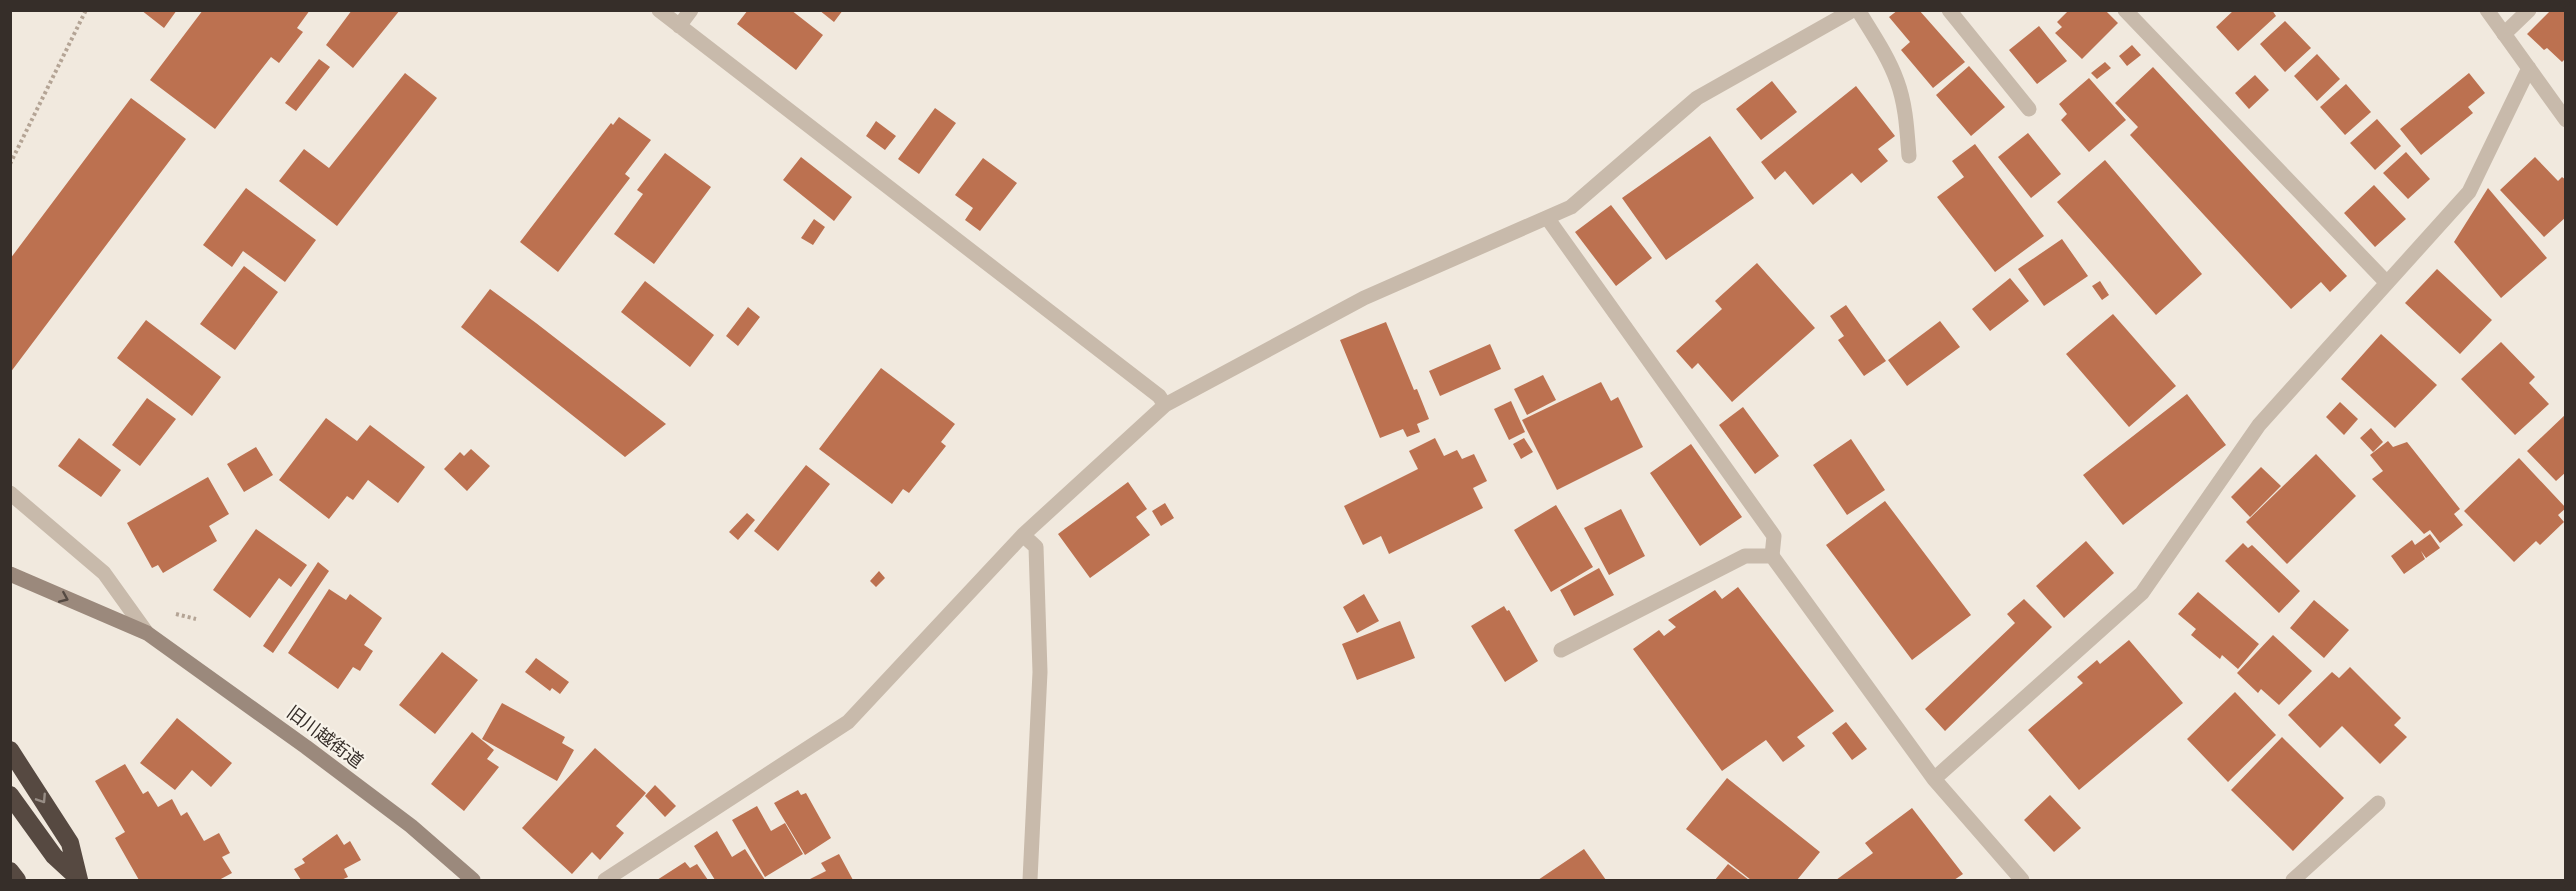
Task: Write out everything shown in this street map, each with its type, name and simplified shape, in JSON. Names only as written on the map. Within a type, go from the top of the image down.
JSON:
[{"type":"highway","points":[[10,750],[70,843],[79,880]]},
{"type":"highway","points":[[10,795],[54,856],[79,880]]},
{"type":"highway","points":[[10,871],[17,880]]},
{"type":"main road","name":"旧川越街道","points":[[10,574],[147,633],[306,747],[411,826],[473,880]]},
{"type":"street","points":[[659,10],[1159,396],[1165,405]]},
{"type":"street","points":[[679,26],[691,10]]},
{"type":"street","points":[[605,880],[848,722],[1023,535],[1165,405],[1364,298],[1571,207],[1697,98],[1853,10]]},
{"type":"street","points":[[1858,10],[1897,81],[1906,117],[1909,156]]},
{"type":"street","points":[[1949,10],[2029,110]]},
{"type":"street","points":[[2125,10],[2387,283]]},
{"type":"street","points":[[2487,10],[2565,120]]},
{"type":"street","points":[[2504,34],[2529,10]]},
{"type":"street","points":[[1934,779],[2142,593],[2259,425],[2469,192],[2529,68]]},
{"type":"street","points":[[1548,219],[1774,536],[1772,556],[1934,779],[2022,880]]},
{"type":"street","points":[[10,493],[104,573],[147,633]]},
{"type":"street","points":[[1023,535],[1036,547],[1040,672],[1030,880]]},
{"type":"street","points":[[1561,650],[1745,556],[1772,556]]},
{"type":"street","points":[[2292,880],[2378,803]]},
{"type":"path","points":[[10,164],[86,10]]},
{"type":"path","points":[[175,613],[196,619]]},
{"type":"building","points":[[141,10],[177,10],[164,28]]},
{"type":"building","points":[[203,10],[310,10],[297,28],[303,32],[279,63],[271,57],[215,129],[150,80]]},
{"type":"building","points":[[352,10],[400,10],[353,68],[326,45]]},
{"type":"building","points":[[748,10],[791,10],[823,35],[796,70],[737,24]]},
{"type":"building","points":[[819,10],[843,10],[834,22]]},
{"type":"building","points":[[1898,10],[1919,10],[1965,62],[1933,88],[1901,50],[1910,42],[1889,17]]},
{"type":"building","points":[[2069,10],[2105,10],[2118,23],[2082,59],[2055,33],[2062,27],[2057,22]]},
{"type":"building","points":[[2234,10],[2272,10],[2276,16],[2238,51],[2216,27]]},
{"type":"building","points":[[2551,10],[2566,10],[2566,58],[2562,62],[2547,48],[2544,50],[2527,34]]},
{"type":"building","points":[[2285,21],[2311,48],[2285,72],[2260,44]]},
{"type":"building","points":[[2039,26],[2067,61],[2037,84],[2009,50]]},
{"type":"building","points":[[2132,45],[2141,55],[2127,66],[2119,56]]},
{"type":"building","points":[[2317,54],[2340,79],[2317,101],[2294,76]]},
{"type":"building","points":[[319,59],[330,67],[296,111],[285,103]]},
{"type":"building","points":[[2105,62],[2111,68],[2097,79],[2091,73]]},
{"type":"building","points":[[1969,66],[2005,107],[1971,136],[1936,95]]},
{"type":"building","points":[[2153,67],[2347,276],[2330,292],[2321,282],[2291,309],[2130,135],[2138,127],[2115,103]]},
{"type":"building","points":[[405,73],[437,98],[337,226],[279,181],[304,149],[329,168]]},
{"type":"building","points":[[2469,73],[2485,93],[2468,107],[2473,113],[2421,155],[2400,129]]},
{"type":"building","points":[[2255,75],[2269,90],[2249,109],[2235,93]]},
{"type":"building","points":[[2089,78],[2126,120],[2089,152],[2061,120],[2067,114],[2059,104]]},
{"type":"building","points":[[1772,81],[1797,112],[1761,140],[1736,109]]},
{"type":"building","points":[[2346,84],[2371,112],[2345,135],[2320,107]]},
{"type":"building","points":[[1856,86],[1895,136],[1878,149],[1888,161],[1861,183],[1852,173],[1813,205],[1785,171],[1775,180],[1761,162]]},
{"type":"building","points":[[131,98],[186,139],[10,373],[10,259]]},
{"type":"building","points":[[935,108],[956,123],[919,174],[898,159]]},
{"type":"building","points":[[619,117],[651,140],[625,174],[630,178],[558,272],[520,242],[611,123],[613,125]]},
{"type":"building","points":[[2377,119],[2401,146],[2375,170],[2350,143]]},
{"type":"building","points":[[876,121],[896,136],[885,150],[866,136]]},
{"type":"building","points":[[2028,133],[2061,174],[2031,198],[1998,157]]},
{"type":"building","points":[[1710,136],[1754,198],[1666,260],[1622,198]]},
{"type":"building","points":[[1975,144],[2044,236],[1995,272],[1937,197],[1964,177],[1952,161]]},
{"type":"building","points":[[2406,152],[2430,179],[2408,199],[2383,173]]},
{"type":"building","points":[[665,153],[711,187],[654,264],[614,234],[643,194],[637,190]]},
{"type":"building","points":[[801,157],[852,197],[834,221],[783,180]]},
{"type":"building","points":[[2535,157],[2558,181],[2562,177],[2566,180],[2566,217],[2544,237],[2500,190]]},
{"type":"building","points":[[983,158],[1017,183],[980,231],[965,220],[973,208],[955,195]]},
{"type":"building","points":[[2105,160],[2202,274],[2156,315],[2057,202]]},
{"type":"building","points":[[2374,185],[2406,219],[2375,247],[2344,213]]},
{"type":"building","points":[[246,188],[316,240],[285,282],[243,251],[232,267],[203,245]]},
{"type":"building","points":[[2488,188],[2547,258],[2501,298],[2454,242]]},
{"type":"building","points":[[1611,205],[1652,258],[1616,286],[1575,232]]},
{"type":"building","points":[[814,219],[825,227],[813,245],[801,238]]},
{"type":"building","points":[[2062,239],[2088,276],[2044,306],[2018,269]]},
{"type":"building","points":[[1757,263],[1815,328],[1732,402],[1698,363],[1692,369],[1676,351],[1722,309],[1715,301]]},
{"type":"building","points":[[244,266],[278,292],[235,350],[200,324]]},
{"type":"building","points":[[2437,269],[2492,320],[2460,354],[2405,303]]},
{"type":"building","points":[[2010,278],[2029,301],[1990,331],[1972,309]]},
{"type":"building","points":[[645,281],[714,335],[690,367],[621,312]]},
{"type":"building","points":[[2100,281],[2109,295],[2102,300],[2092,286]]},
{"type":"building","points":[[490,289],[666,424],[625,457],[461,327]]},
{"type":"building","points":[[1846,305],[1886,361],[1864,376],[1838,340],[1844,336],[1830,316]]},
{"type":"building","points":[[748,307],[760,317],[738,346],[726,336]]},
{"type":"building","points":[[2113,314],[2176,386],[2129,427],[2066,354]]},
{"type":"building","points":[[146,320],[221,377],[192,416],[117,358]]},
{"type":"building","points":[[1940,321],[1960,347],[1907,386],[1888,360]]},
{"type":"building","points":[[1386,322],[1414,390],[1417,389],[1429,419],[1417,424],[1420,432],[1407,437],[1403,429],[1380,438],[1340,340]]},
{"type":"building","points":[[2381,334],[2437,385],[2395,428],[2341,379]]},
{"type":"building","points":[[2501,342],[2535,377],[2529,383],[2549,404],[2515,435],[2461,379]]},
{"type":"building","points":[[1490,344],[1501,369],[1440,396],[1429,371]]},
{"type":"building","points":[[881,368],[955,424],[941,442],[946,446],[909,493],[903,489],[892,504],[819,449]]},
{"type":"building","points":[[1543,375],[1556,400],[1527,415],[1514,389]]},
{"type":"building","points":[[1601,382],[1611,401],[1618,397],[1643,447],[1557,490],[1522,420]]},
{"type":"building","points":[[2187,394],[2226,445],[2123,525],[2083,475]]},
{"type":"building","points":[[147,398],[176,419],[140,466],[112,445]]},
{"type":"building","points":[[1511,401],[1525,432],[1509,440],[1494,409]]},
{"type":"building","points":[[2340,402],[2358,419],[2344,435],[2326,417]]},
{"type":"building","points":[[1743,407],[1779,456],[1755,474],[1719,425]]},
{"type":"building","points":[[2566,414],[2566,472],[2556,481],[2527,451]]},
{"type":"building","points":[[326,418],[357,441],[370,425],[425,467],[398,503],[368,480],[353,500],[347,496],[329,519],[279,480]]},
{"type":"building","points":[[2371,428],[2383,442],[2373,452],[2360,438]]},
{"type":"building","points":[[79,438],[121,470],[101,497],[58,466]]},
{"type":"building","points":[[1435,438],[1444,456],[1457,450],[1462,459],[1474,454],[1487,481],[1473,488],[1483,508],[1389,554],[1381,536],[1363,545],[1344,506],[1418,469],[1409,451]]},
{"type":"building","points":[[1524,438],[1533,452],[1521,459],[1513,444]]},
{"type":"building","points":[[1851,439],[1885,490],[1847,515],[1813,465]]},
{"type":"building","points":[[2388,441],[2393,447],[2407,442],[2460,509],[2454,514],[2463,525],[2440,543],[2430,530],[2424,534],[2372,479],[2383,471],[2370,455]]},
{"type":"building","points":[[1691,444],[1742,517],[1700,546],[1650,473]]},
{"type":"building","points":[[256,447],[273,475],[244,492],[227,464]]},
{"type":"building","points":[[471,449],[490,466],[467,491],[444,469],[460,452],[464,456]]},
{"type":"building","points":[[2316,454],[2356,496],[2287,564],[2246,522]]},
{"type":"building","points":[[2519,458],[2566,508],[2558,515],[2564,522],[2540,545],[2536,541],[2514,562],[2464,511]]},
{"type":"building","points":[[806,465],[830,484],[778,551],[754,531]]},
{"type":"building","points":[[2261,467],[2281,486],[2250,517],[2231,497]]},
{"type":"building","points":[[208,477],[229,514],[209,526],[217,541],[163,573],[158,565],[152,568],[127,523]]},
{"type":"building","points":[[1128,482],[1147,509],[1136,517],[1150,535],[1090,578],[1058,534]]},
{"type":"building","points":[[1885,501],[1971,615],[1912,660],[1826,545]]},
{"type":"building","points":[[1165,503],[1174,518],[1161,526],[1152,511]]},
{"type":"building","points":[[1556,505],[1593,567],[1551,592],[1514,530]]},
{"type":"building","points":[[1621,509],[1645,556],[1609,575],[1584,528]]},
{"type":"building","points":[[747,513],[755,520],[738,540],[729,532]]},
{"type":"building","points":[[256,529],[307,565],[291,587],[279,578],[250,618],[213,590]]},
{"type":"building","points":[[2430,534],[2440,548],[2426,558],[2421,551],[2425,559],[2404,574],[2391,556],[2412,540],[2415,545]]},
{"type":"building","points":[[2086,541],[2114,573],[2064,618],[2036,586]]},
{"type":"building","points":[[2243,543],[2248,548],[2252,545],[2300,591],[2279,613],[2225,561]]},
{"type":"building","points":[[318,562],[329,571],[273,653],[263,646]]},
{"type":"building","points":[[1599,568],[1614,595],[1574,616],[1560,590]]},
{"type":"building","points":[[879,571],[885,578],[876,587],[870,581]]},
{"type":"building","points":[[1738,587],[1834,711],[1797,737],[1805,746],[1783,762],[1766,740],[1722,771],[1633,649],[1659,630],[1664,636],[1676,627],[1668,620],[1715,590],[1722,599]]},
{"type":"building","points":[[329,589],[346,600],[350,594],[382,618],[364,645],[373,651],[360,671],[353,667],[338,689],[288,653]]},
{"type":"building","points":[[2198,592],[2259,644],[2238,669],[2222,655],[2220,659],[2191,635],[2196,629],[2178,614]]},
{"type":"building","points":[[1364,594],[1379,621],[1357,633],[1343,607]]},
{"type":"building","points":[[2024,599],[2052,627],[1945,731],[1925,709],[2015,623],[2007,614]]},
{"type":"building","points":[[2314,600],[2349,630],[2324,658],[2290,628]]},
{"type":"building","points":[[1504,606],[1507,611],[1509,610],[1538,661],[1505,682],[1471,626]]},
{"type":"building","points":[[1400,621],[1415,658],[1357,680],[1342,644]]},
{"type":"building","points":[[2273,635],[2312,671],[2279,705],[2261,689],[2258,693],[2237,673]]},
{"type":"building","points":[[2129,640],[2183,703],[2079,790],[2028,730],[2083,683],[2077,677],[2097,660],[2100,664]]},
{"type":"building","points":[[442,652],[478,680],[435,734],[399,705]]},
{"type":"building","points":[[536,658],[569,682],[560,694],[552,688],[550,691],[525,672]]},
{"type":"building","points":[[2350,667],[2401,718],[2394,725],[2407,737],[2380,764],[2342,726],[2320,748],[2288,715],[2332,672],[2339,678]]},
{"type":"building","points":[[2235,692],[2276,735],[2228,782],[2187,739]]},
{"type":"building","points":[[502,703],[565,737],[562,743],[574,750],[557,781],[482,739]]},
{"type":"building","points":[[177,718],[232,763],[211,787],[192,770],[175,790],[140,763]]},
{"type":"building","points":[[1846,722],[1867,749],[1852,760],[1832,733]]},
{"type":"building","points":[[472,732],[494,750],[487,759],[499,767],[464,811],[431,784]]},
{"type":"building","points":[[2282,737],[2344,798],[2293,851],[2231,790]]},
{"type":"building","points":[[595,748],[646,793],[616,826],[624,833],[600,860],[592,852],[572,874],[522,828]]},
{"type":"building","points":[[125,764],[143,794],[148,791],[158,807],[172,799],[181,816],[187,812],[204,841],[219,833],[230,853],[222,857],[232,873],[219,880],[139,880],[115,838],[125,832],[95,781]]},
{"type":"building","points":[[1727,778],[1820,852],[1797,880],[1751,880],[1686,829]]},
{"type":"building","points":[[655,785],[676,806],[665,817],[645,796]]},
{"type":"building","points":[[798,790],[801,795],[806,793],[831,838],[805,855],[774,803]]},
{"type":"building","points":[[2050,795],[2081,828],[2054,852],[2024,820]]},
{"type":"building","points":[[757,806],[771,831],[785,823],[803,854],[765,877],[732,820]]},
{"type":"building","points":[[1912,808],[1963,874],[1954,880],[1836,880],[1873,853],[1865,843]]},
{"type":"building","points":[[717,831],[732,857],[745,849],[765,880],[715,880],[694,846]]},
{"type":"building","points":[[337,834],[344,845],[350,841],[361,860],[344,869],[348,877],[341,880],[301,880],[294,869],[305,863],[302,859]]},
{"type":"building","points":[[1584,849],[1606,880],[1538,880]]},
{"type":"building","points":[[839,854],[853,880],[808,880],[826,871],[821,863]]},
{"type":"building","points":[[685,862],[690,868],[697,864],[708,880],[657,880]]},
{"type":"building","points":[[1728,864],[1749,880],[1715,880]]}]
